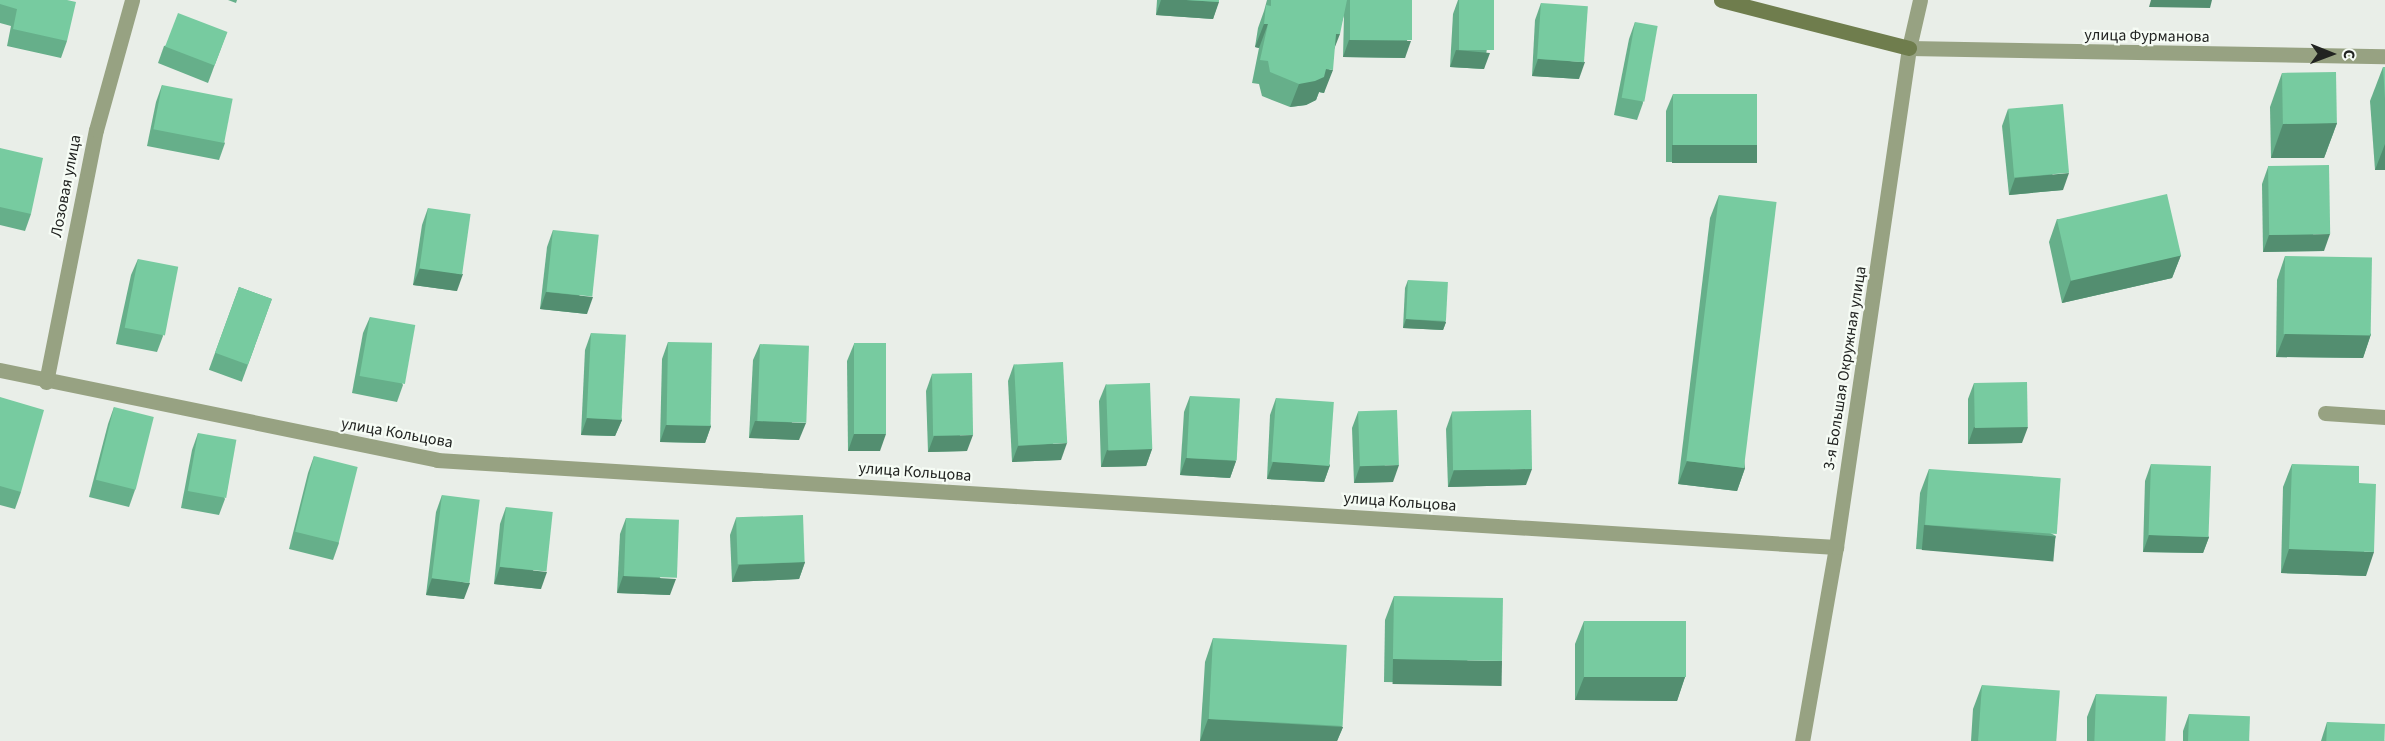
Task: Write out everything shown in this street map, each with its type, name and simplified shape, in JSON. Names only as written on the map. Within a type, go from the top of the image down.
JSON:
[{"type":"main road","points":[[1721,0],[1910,48]]},
{"type":"street","name":"Лозовая улица","points":[[46,382],[96,130],[132,0]]},
{"type":"street","name":"3-я Большая Окружная улица","points":[[1802,741],[1836,547],[1910,48],[1920,0]]},
{"type":"street","name":"улица Фурманова","points":[[1910,48],[2385,56]]},
{"type":"street","name":"улица Кольцова","points":[[0,370],[46,382],[437,460],[1836,547]]},
{"type":"street","points":[[2325,413],[2385,417]]},
{"type":"building","points":[[0,0],[76,2],[67,41],[13,29],[17,9],[0,4]]},
{"type":"building","points":[[1186,0],[1219,0],[1219,2]]},
{"type":"building","points":[[1271,0],[1347,0],[1340,34],[1336,34],[1333,70],[1326,69],[1324,77],[1299,84],[1270,72],[1268,61],[1260,60],[1268,24],[1264,24],[1266,5],[1271,6]]},
{"type":"building","points":[[1350,0],[1412,0],[1412,40],[1350,40]]},
{"type":"building","points":[[1459,0],[1494,0],[1494,50],[1459,50]]},
{"type":"building","points":[[1541,3],[1588,6],[1584,62],[1537,59]]},
{"type":"building","points":[[178,13],[227,32],[215,66],[165,47]]},
{"type":"building","points":[[1635,22],[1658,26],[1644,102],[1622,98]]},
{"type":"building","points":[[2383,67],[2385,67],[2385,99]]},
{"type":"building","points":[[2336,72],[2337,123],[2283,124],[2282,73]]},
{"type":"building","points":[[162,85],[233,99],[224,143],[153,129]]},
{"type":"building","points":[[1673,94],[1757,94],[1757,145],[1673,145]]},
{"type":"building","points":[[2063,104],[2069,173],[2014,178],[2008,109]]},
{"type":"building","points":[[0,148],[43,158],[31,214],[0,207]]},
{"type":"building","points":[[2329,165],[2330,234],[2269,235],[2268,166]]},
{"type":"building","points":[[2167,194],[2181,255],[2071,281],[2057,219]]},
{"type":"building","points":[[1719,195],[1777,202],[1744,468],[1686,461]]},
{"type":"building","points":[[428,208],[471,214],[462,274],[420,268]]},
{"type":"building","points":[[553,230],[599,235],[592,296],[547,292]]},
{"type":"building","points":[[2285,256],[2372,258],[2371,336],[2284,334]]},
{"type":"building","points":[[138,259],[178,267],[165,336],[125,328]]},
{"type":"building","points":[[1408,280],[1448,282],[1446,321],[1406,319]]},
{"type":"building","points":[[239,287],[272,299],[248,365],[215,353]]},
{"type":"building","points":[[370,317],[415,325],[405,384],[360,376]]},
{"type":"building","points":[[591,333],[626,335],[622,420],[587,418]]},
{"type":"building","points":[[668,342],[712,343],[711,426],[667,425]]},
{"type":"building","points":[[854,343],[886,343],[886,434],[854,434]]},
{"type":"building","points":[[760,344],[809,346],[806,423],[757,421]]},
{"type":"building","points":[[1063,362],[1067,443],[1018,445],[1014,365]]},
{"type":"building","points":[[972,373],[973,435],[933,436],[932,374]]},
{"type":"building","points":[[2027,382],[2028,427],[1975,428],[1974,383]]},
{"type":"building","points":[[1150,383],[1152,449],[1108,450],[1106,385]]},
{"type":"building","points":[[1190,396],[1240,399],[1237,461],[1187,458]]},
{"type":"building","points":[[0,397],[44,410],[21,492],[0,486]]},
{"type":"building","points":[[1276,398],[1334,402],[1329,466],[1272,462]]},
{"type":"building","points":[[114,407],[154,417],[136,490],[96,480]]},
{"type":"building","points":[[1397,410],[1399,465],[1360,466],[1358,411]]},
{"type":"building","points":[[1531,410],[1532,469],[1453,470],[1452,411]]},
{"type":"building","points":[[198,433],[236,440],[226,498],[188,491]]},
{"type":"building","points":[[314,456],[358,467],[339,543],[295,532]]},
{"type":"building","points":[[2151,464],[2211,466],[2208,537],[2149,535]]},
{"type":"building","points":[[2292,464],[2359,466],[2359,483],[2376,484],[2374,552],[2289,549]]},
{"type":"building","points":[[1929,469],[2061,478],[2057,534],[1925,525]]},
{"type":"building","points":[[442,495],[480,500],[469,583],[432,578]]},
{"type":"building","points":[[506,507],[553,512],[546,572],[500,567]]},
{"type":"building","points":[[803,515],[805,562],[738,564],[736,517]]},
{"type":"building","points":[[626,518],[679,520],[677,578],[624,576]]},
{"type":"building","points":[[1394,596],[1503,598],[1502,661],[1393,659]]},
{"type":"building","points":[[1584,621],[1686,621],[1686,677],[1584,677]]},
{"type":"building","points":[[1213,638],[1347,645],[1343,726],[1209,719]]},
{"type":"building","points":[[1982,685],[2060,690],[2056,741],[1978,741]]},
{"type":"building","points":[[2096,694],[2167,696],[2165,741],[2094,741]]},
{"type":"building","points":[[2189,714],[2250,716],[2249,741],[2188,741]]},
{"type":"building","points":[[2327,722],[2385,724],[2384,741],[2326,741]]}]
